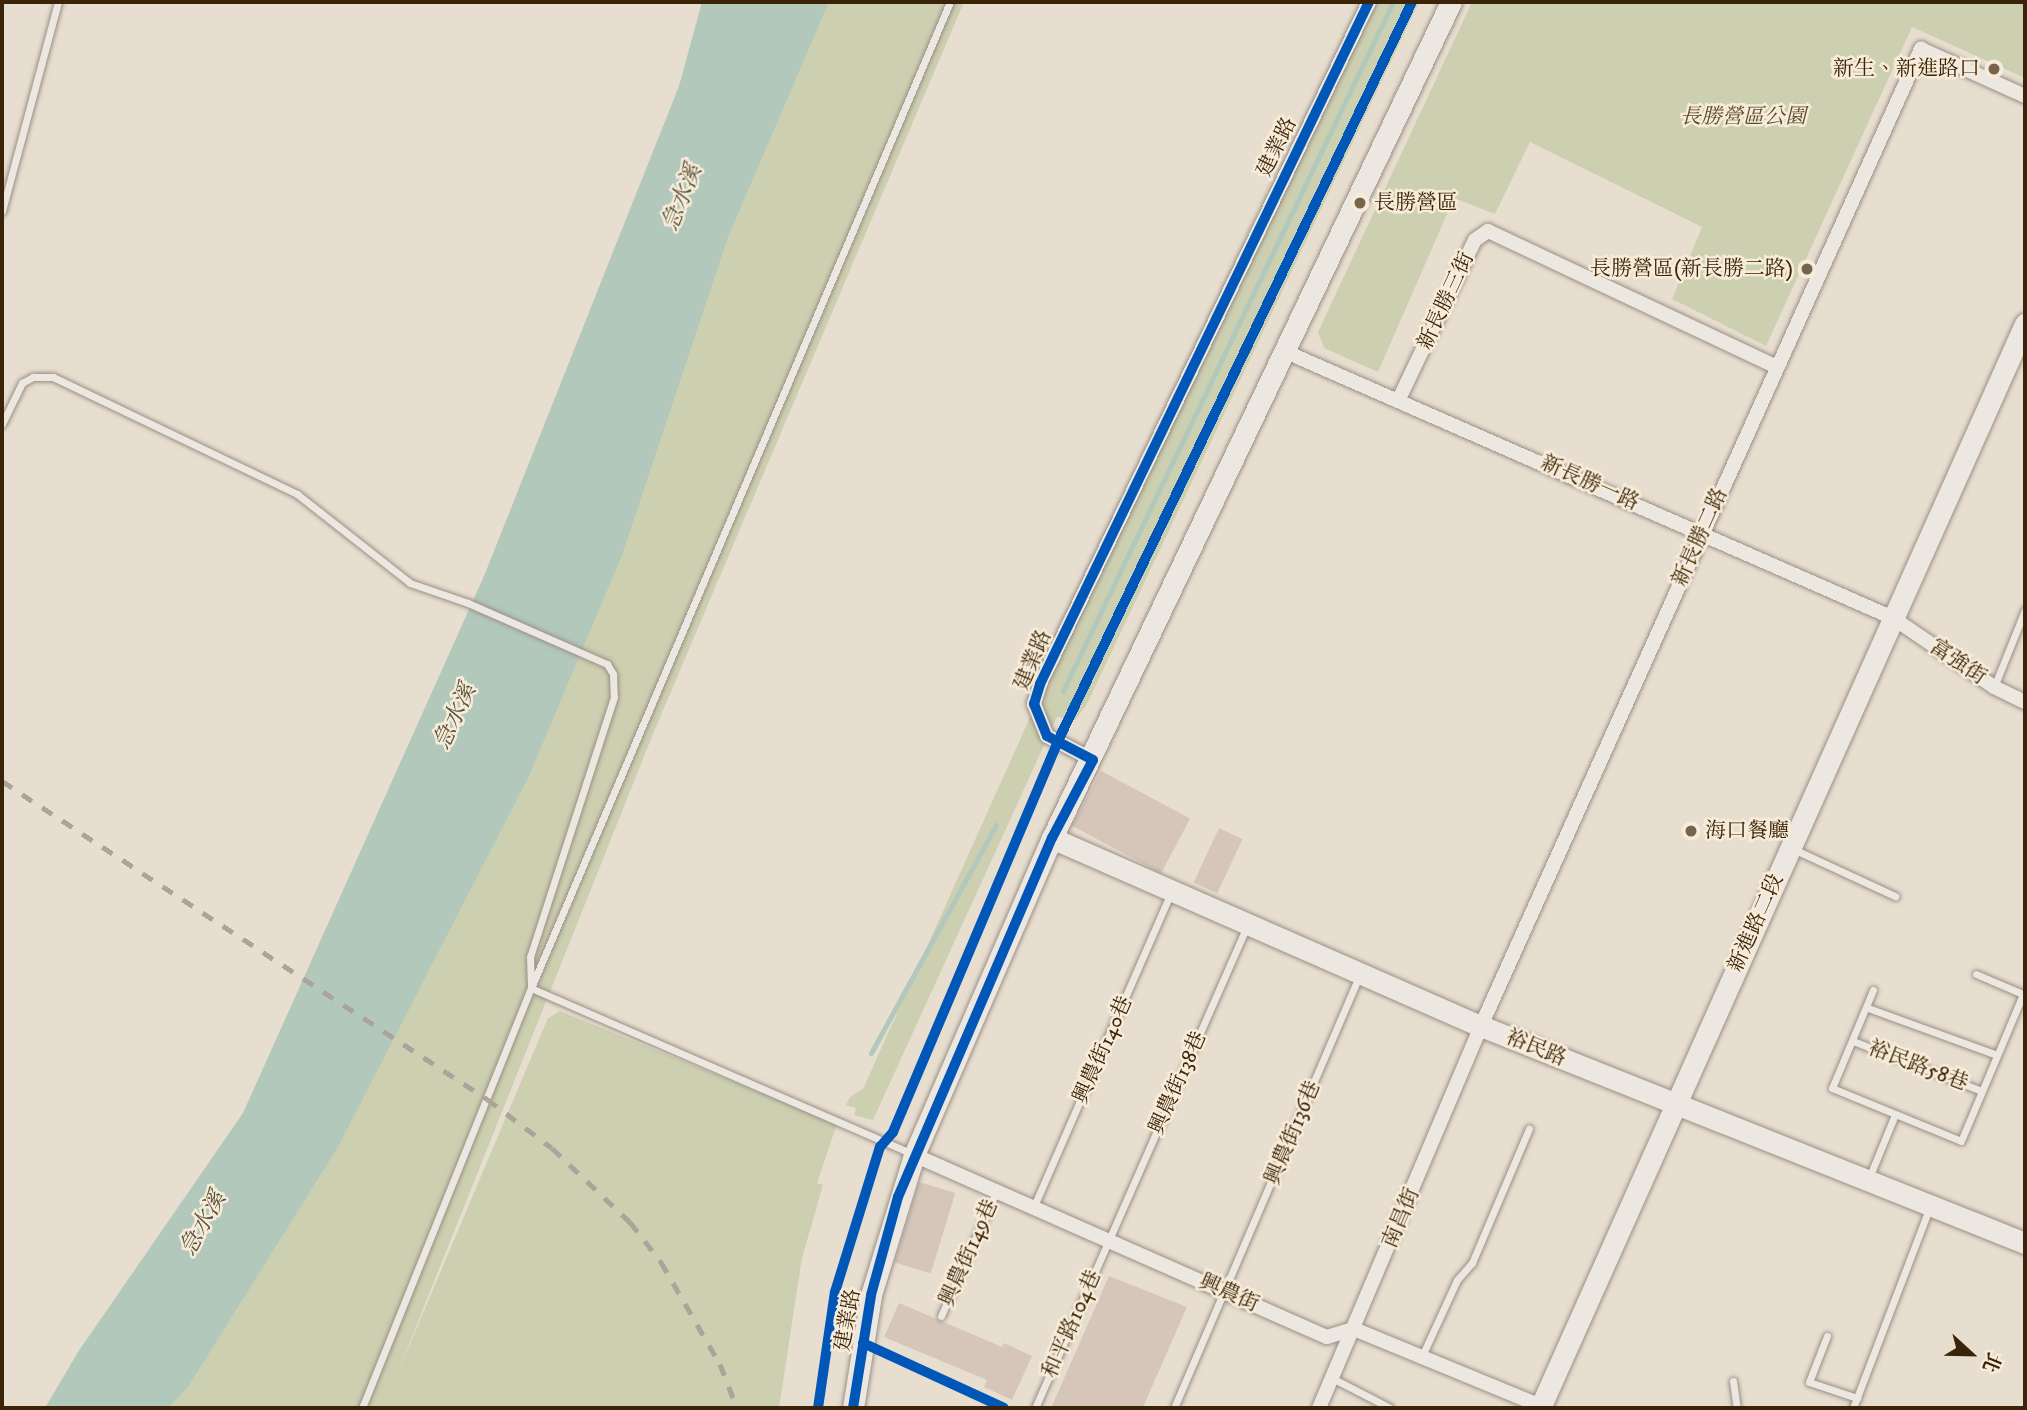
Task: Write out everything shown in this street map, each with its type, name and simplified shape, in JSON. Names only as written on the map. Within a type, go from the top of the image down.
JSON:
[{"type":"street","name":"建業路","points":[[1093,760],[1047,736],[1034,704],[1040,684],[1368,2]]},
{"type":"street","name":"建業路","points":[[853,1408],[871,1295],[914,1154],[1052,838],[1093,760],[1451,2]]},
{"type":"street","name":"新長勝二路","points":[[1481,1026],[1921,49],[2025,96]]},
{"type":"street","name":"新長勝三街","points":[[1399,399],[1475,240],[1488,231],[1777,367]]},
{"type":"street","name":"新進路二段","points":[[1542,1408],[1675,1104],[2025,324]]},
{"type":"street","name":"新長勝一路","points":[[1286,352],[1399,399],[1893,618]]},
{"type":"street","name":"富強街","points":[[1893,618],[1994,687],[2025,702]]},
{"type":"street","name":"裕民路","points":[[1052,838],[1171,893],[1481,1026],[2025,1243]]},
{"type":"street","name":"南昌街","points":[[1319,1408],[1481,1026]]},
{"type":"street","name":"興農街","points":[[914,1154],[1327,1337],[1354,1329]]},
{"type":"street","points":[[1354,1329],[1542,1408]]},
{"type":"lane","points":[[2,211],[58,2]]},
{"type":"lane","points":[[362,1408],[531,988],[950,2]]},
{"type":"lane","points":[[2,424],[22,383],[33,377],[52,377],[254,470],[297,494],[410,583],[558,640],[607,664],[615,684],[530,957],[531,988]]},
{"type":"lane","points":[[1994,687],[2025,610]]},
{"type":"lane","points":[[1791,848],[1895,896]]},
{"type":"lane","name":"興農街140巷","points":[[1034,1206],[1171,893]]},
{"type":"lane","name":"興農街138巷","points":[[1110,1240],[1247,926]]},
{"type":"lane","points":[[1976,974],[2024,995]]},
{"type":"lane","name":"興農街136巷","points":[[1174,1408],[1360,975]]},
{"type":"lane","points":[[531,988],[914,1154]]},
{"type":"lane","name":"裕民路58巷","points":[[1873,990],[1868,1008],[1832,1088],[1961,1142],[2024,995]]},
{"type":"lane","points":[[1868,1008],[1997,1055]]},
{"type":"lane","name":"裕民路58巷","points":[[1853,1041],[1982,1091]]},
{"type":"lane","points":[[1867,1181],[1894,1116]]},
{"type":"lane","points":[[1421,1357],[1457,1280],[1472,1263],[1529,1129]]},
{"type":"lane","name":"興農街149巷","points":[[941,1316],[997,1190]]},
{"type":"lane","points":[[1853,1408],[1931,1205]]},
{"type":"lane","name":"和平路104巷","points":[[1035,1408],[1110,1240]]},
{"type":"lane","points":[[1827,1336],[1809,1382],[1857,1398]]},
{"type":"lane","points":[[1332,1378],[1390,1408]]},
{"type":"lane","points":[[1733,1381],[1737,1408]]},
{"type":"green space","points":[[817,2],[964,2],[653,734],[398,1372],[548,1018],[560,1011],[837,1124],[817,1183],[823,1185],[802,1258],[779,1408],[148,1408]]},
{"type":"green space","points":[[1371,2],[1419,2],[1086,706],[1075,720],[1057,717],[873,1120],[854,1115],[856,1108],[846,1105],[850,1097],[863,1089],[1045,684]]},
{"type":"green space","name":"長勝營區公園","points":[[1472,2],[2025,2],[2025,78],[1912,27],[1766,346],[1672,299],[1702,227],[1530,142],[1495,214],[1454,198],[1378,372],[1324,348],[1318,332]]},
{"type":"water","name":"急水溪","points":[[702,2],[829,2],[728,237],[622,555],[529,776],[338,1147],[188,1387],[168,1408],[45,1408],[78,1352],[243,1113],[484,576],[679,86]]},
{"type":"building","points":[[1101,771],[1190,818],[1161,873],[1072,826]]},
{"type":"building","points":[[1219,828],[1243,839],[1217,893],[1194,882]]},
{"type":"building","points":[[919,1182],[955,1193],[931,1273],[894,1262]]},
{"type":"building","points":[[1109,1276],[1187,1307],[1143,1408],[1051,1408]]},
{"type":"building","points":[[899,1303],[1002,1347],[1004,1343],[1032,1356],[1012,1400],[984,1387],[987,1380],[884,1337]]},
{"type":"waterway","points":[[1063,691],[1393,2]]},
{"type":"waterway","points":[[871,1053],[996,825]]},
{"type":"railway","points":[[2,781],[487,1099],[552,1148],[630,1222],[661,1262],[720,1364],[737,1408]]},
{"type":"cycle path","points":[[853,1408],[871,1295],[898,1197],[1052,838],[1093,760],[1047,736],[1034,704],[1040,684],[1369,2]]},
{"type":"cycle path","points":[[818,1408],[835,1292],[880,1147],[893,1132],[1057,743],[1412,2]]},
{"type":"cycle path","points":[[863,1343],[1004,1408]]},
{"type":"place","name":"新生、新進路口","points":[[1994,69]]},
{"type":"place","name":"長勝營區","points":[[1360,203]]},
{"type":"place","name":"長勝營區(新長勝二路)","points":[[1807,269]]},
{"type":"place","name":"海口餐廳","points":[[1691,831]]}]
